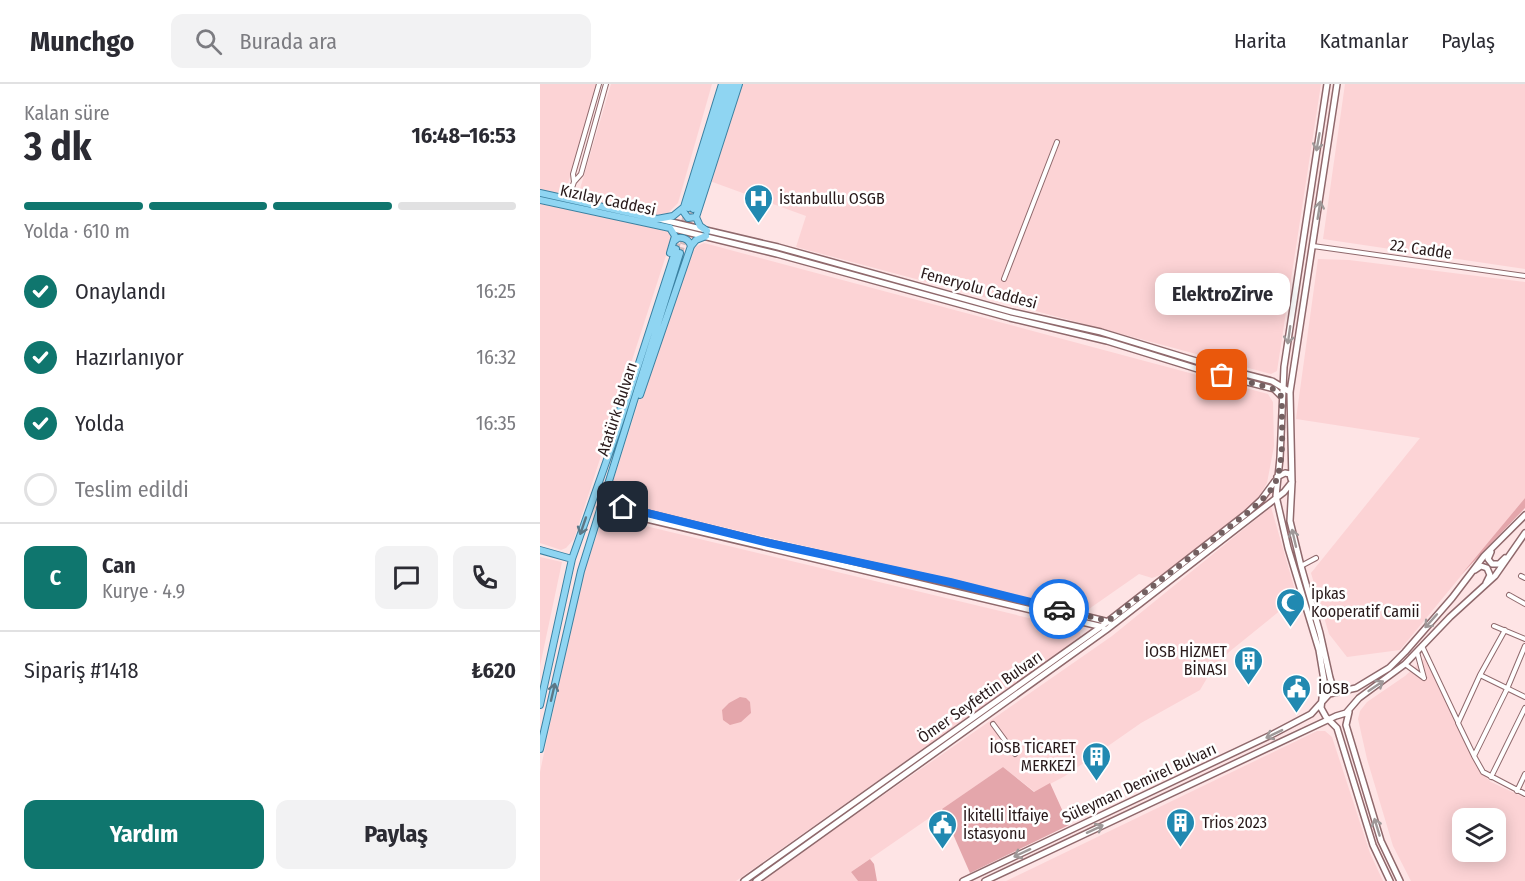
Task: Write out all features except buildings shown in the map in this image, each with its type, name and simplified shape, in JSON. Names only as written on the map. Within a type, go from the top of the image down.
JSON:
[{"type":"main road","points":[[688,208],[722,84]]},
{"type":"main road","points":[[657,219],[673,216],[688,208],[727,84]]},
{"type":"main road","points":[[696,217],[687,218],[684,211],[688,208],[733,84]]},
{"type":"main road","points":[[630,415],[642,391],[691,246],[707,234],[696,217],[739,84]]},
{"type":"main road","points":[[1270,381],[1283,373],[1327,84]]},
{"type":"main road","points":[[1337,84],[1290,392],[1292,458],[1290,521],[1330,678],[1332,684],[1342,691]]},
{"type":"main road","name":"Kızılay Caddesi","points":[[540,194],[657,219]]},
{"type":"main road","name":"Kızılay Caddesi","points":[[540,200],[670,228]]},
{"type":"main road","name":"Feneryolu Caddesi","points":[[657,219],[1107,341],[1204,371],[1274,389],[1282,397]]},
{"type":"main road","points":[[617,431],[621,403],[674,241],[675,234],[670,228]]},
{"type":"main road","name":"Feneryolu Caddesi","points":[[670,228],[810,254],[1012,312],[1101,332],[1270,381],[1290,392]]},
{"type":"main road","points":[[674,241],[683,238],[688,240],[691,246]]},
{"type":"main road","name":"Atatürk Bulvarı","points":[[540,705],[572,559],[678,251],[571,609],[540,749]]},
{"type":"main road","points":[[1284,366],[1280,462],[1276,496],[1288,548],[1319,650],[1324,680],[1322,711],[1337,728],[1373,845],[1390,881]]},
{"type":"main road","points":[[1280,462],[1286,466],[1292,458]]},
{"type":"main road","points":[[1277,477],[1280,474],[1290,474],[1292,482]]},
{"type":"main road","name":"Ömer Seyfettin Bulvarı","points":[[1111,623],[1252,509],[1268,493],[1277,477]]},
{"type":"main road","name":"Ömer Seyfettin Bulvarı","points":[[744,881],[1111,623],[1284,492],[1292,482]]},
{"type":"main road","points":[[593,498],[601,505],[1104,628]]},
{"type":"main road","points":[[601,505],[950,582],[1111,623]]},
{"type":"main road","name":"Süleyman Demirel Bulvarı","points":[[963,881],[1273,734],[1311,714],[1329,694],[1356,687],[1389,668],[1469,577],[1484,556],[1525,515]]},
{"type":"main road","name":"Süleyman Demirel Bulvarı","points":[[985,881],[1350,710],[1359,698],[1405,664],[1503,567],[1525,533]]},
{"type":"main road","points":[[1499,542],[1488,556],[1492,564],[1499,564],[1511,553]]},
{"type":"main road","points":[[540,550],[572,559]]},
{"type":"main road","points":[[1469,577],[1479,567],[1487,568],[1490,575],[1481,589]]},
{"type":"main road","name":"Ömer Seyfettin Bulvarı","points":[[756,881],[1104,628]]},
{"type":"main road","points":[[1350,710],[1346,725],[1381,841],[1400,881]]},
{"type":"street","points":[[574,182],[573,174],[599,84]]},
{"type":"street","points":[[568,199],[574,182],[581,174],[606,84]]},
{"type":"street","points":[[1004,279],[1057,142]]},
{"type":"street","name":"22. Cadde","points":[[1313,246],[1525,276]]},
{"type":"street","points":[[1300,566],[1316,558]]},
{"type":"street","points":[[1509,595],[1525,604]]},
{"type":"street","points":[[1494,626],[1525,639]]},
{"type":"street","points":[[1458,723],[1480,675],[1505,630]]},
{"type":"street","points":[[1422,646],[1483,772],[1525,794]]},
{"type":"street","points":[[1474,756],[1508,689],[1525,646]]},
{"type":"street","points":[[1405,664],[1424,678],[1417,652]]},
{"type":"street","points":[[1480,675],[1525,697]]},
{"type":"street","points":[[1491,777],[1525,708]]},
{"type":"street","points":[[993,724],[1015,754]]},
{"type":"street","points":[[1517,791],[1525,774]]},
{"type":"shaded area","points":[[540,84],[599,84],[564,196],[540,190]]},
{"type":"shaded area","points":[[611,84],[712,84],[678,203],[658,220],[577,199]]},
{"type":"shaded area","points":[[737,84],[1321,84],[1277,371],[1271,374],[796,247],[806,216],[707,180]]},
{"type":"shaded area","points":[[1345,84],[1525,84],[1525,269],[1323,239]]},
{"type":"shaded area","points":[[540,202],[672,233],[574,539],[561,550],[540,543]]},
{"type":"shaded area","points":[[704,243],[1268,394],[1273,402],[1274,446],[1267,483],[1251,505],[1163,574],[1152,578],[1139,574],[1086,611],[607,500],[685,256],[692,248]]},
{"type":"shaded area","points":[[1318,259],[1349,260],[1525,282],[1525,498],[1400,650],[1347,657],[1329,634],[1311,573],[1420,438],[1296,419]]},
{"type":"shaded area","points":[[1525,498],[1525,508],[1461,575]]},
{"type":"shaded area","points":[[1271,507],[1297,597],[1229,652],[1210,673],[1200,690],[1141,723],[1065,776],[1035,792],[1003,767],[851,872],[858,881],[760,881],[1112,636]]},
{"type":"shaded area","points":[[604,516],[1079,630],[1081,637],[736,881],[540,881],[540,772],[581,578]]},
{"type":"shaded area","points":[[540,557],[562,562],[540,666]]},
{"type":"shaded area","points":[[1426,657],[1480,771],[1491,782],[1525,798],[1525,881],[1411,881],[1393,846],[1367,759],[1358,719],[1360,711],[1367,702],[1405,676]]},
{"type":"shaded area","points":[[740,697],[750,702],[751,713],[741,722],[730,725],[723,720],[722,710]]},
{"type":"shaded area","points":[[1317,731],[1325,731],[1332,737],[1370,853],[1383,881],[1006,881]]},
{"type":"shaded area","points":[[1003,767],[1034,792],[1050,783],[1069,825],[970,873],[942,809]]},
{"type":"shaded area","points":[[870,859],[874,864],[877,881],[858,881],[851,872]]},
{"type":"tunnel","points":[[676,249],[688,208]]},
{"type":"tunnel","points":[[680,253],[693,209]]},
{"type":"way so far","points":[[1059,609],[1108,621],[1246,514],[1274,485],[1280,458],[1282,397],[1277,390],[1222,375]]},
{"type":"place","name":"İstanbullu OSGB","points":[[758,224]]},
{"type":"place","name":"ElektroZirve","points":[[1222,375]]},
{"type":"place","name":"İpkas Kooperatif Camii","points":[[1290,628]]},
{"type":"place","name":"İOSB HİZMET BİNASI","points":[[1248,686]]},
{"type":"place","name":"İOSB","points":[[1297,714]]},
{"type":"place","name":"İOSB TİCARET MERKEZİ","points":[[1097,782]]},
{"type":"place","name":"Trios 2023","points":[[1181,848]]},
{"type":"place","name":"İkitelli İtfaiye İstasyonu","points":[[942,850]]},
{"type":"route","points":[[623,507],[1059,609]]}]
